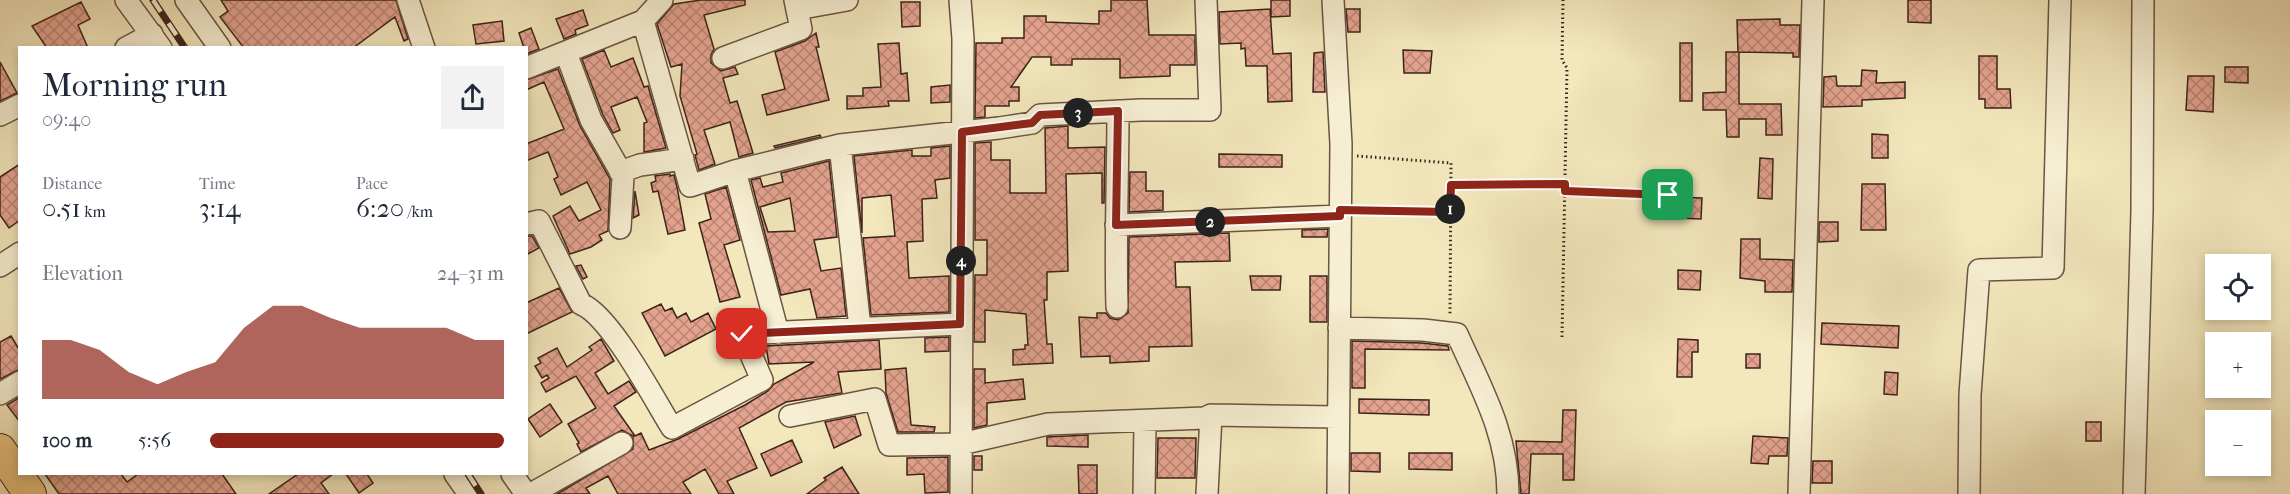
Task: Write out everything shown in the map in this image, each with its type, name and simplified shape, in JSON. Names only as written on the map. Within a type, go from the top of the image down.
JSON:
[{"type":"highway","points":[[0,450],[30,494]]},
{"type":"street","points":[[126,0],[157,41],[135,46]]},
{"type":"street","points":[[186,0],[219,46]]},
{"type":"street","points":[[408,0],[423,46]]},
{"type":"street","points":[[528,67],[643,21],[662,0]]},
{"type":"street","points":[[723,58],[801,29],[796,5],[848,0]]},
{"type":"street","points":[[960,0],[963,39],[961,494]]},
{"type":"street","points":[[643,21],[690,186],[735,171],[840,145],[1032,123],[1040,115],[1210,110],[1206,0]]},
{"type":"street","points":[[1333,0],[1341,155],[1338,494]]},
{"type":"street","points":[[1799,494],[1813,0]]},
{"type":"street","points":[[1969,494],[1970,395],[1979,270],[2053,268],[2060,0]]},
{"type":"street","points":[[2134,494],[2142,211],[2144,0]]},
{"type":"street","points":[[566,53],[591,120],[623,176],[620,228]]},
{"type":"street","points":[[0,116],[18,106]]},
{"type":"street","points":[[1117,307],[1118,111]]},
{"type":"street","points":[[840,145],[860,328]]},
{"type":"street","points":[[620,172],[640,165],[682,159]]},
{"type":"street","points":[[735,171],[778,333]]},
{"type":"street","points":[[1116,225],[1340,213]]},
{"type":"street","points":[[528,224],[538,221],[581,303],[591,307],[621,344],[672,428],[762,380],[742,334],[960,324]]},
{"type":"street","points":[[0,266],[18,254]]},
{"type":"street","points":[[1339,328],[1457,334],[1500,431],[1508,467],[1508,494]]},
{"type":"street","points":[[0,394],[18,383]]},
{"type":"street","points":[[790,416],[875,399],[889,445],[961,444],[1048,424],[1145,422],[1205,418],[1210,415],[1338,417]]},
{"type":"street","points":[[1207,494],[1210,415]]},
{"type":"street","points":[[1144,494],[1145,422]]},
{"type":"street","points":[[513,475],[529,494],[622,443]]},
{"type":"street","points":[[456,475],[469,494]]},
{"type":"path","points":[[1562,337],[1567,68],[1562,60],[1563,0]]},
{"type":"path","points":[[1341,155],[1451,163],[1450,334]]},
{"type":"path","points":[[1451,185],[1565,184]]},
{"type":"path","points":[[1565,191],[1675,195]]},
{"type":"path","points":[[1340,213],[1450,212]]},
{"type":"building","points":[[221,0],[396,0],[408,39],[404,41],[395,17],[356,46],[242,46],[220,17],[228,11]]},
{"type":"building","points":[[701,0],[745,0],[745,5],[704,15],[714,49],[711,63],[721,71],[735,67],[738,74],[723,78],[730,103],[737,101],[753,153],[739,157],[730,122],[704,130],[715,164],[699,170],[695,155],[697,154],[680,96],[682,64],[671,67],[657,24],[674,4]]},
{"type":"building","points":[[1111,0],[1147,0],[1149,35],[1195,35],[1195,65],[1170,65],[1170,76],[1120,78],[1120,59],[1072,59],[1072,65],[1051,65],[1051,57],[1032,57],[1011,87],[1019,87],[1019,101],[1009,101],[1009,106],[985,106],[985,117],[975,118],[976,43],[1002,43],[1002,38],[1024,38],[1024,16],[1046,16],[1046,22],[1099,24],[1099,11],[1111,11]]},
{"type":"building","points":[[1271,0],[1290,0],[1290,16],[1271,17]]},
{"type":"building","points":[[1908,0],[1931,0],[1931,23],[1908,22]]},
{"type":"building","points":[[81,2],[90,19],[78,25],[87,46],[46,46],[32,26]]},
{"type":"building","points":[[901,2],[920,2],[920,26],[902,27]]},
{"type":"building","points":[[1270,9],[1273,54],[1291,53],[1292,101],[1268,102],[1267,66],[1246,66],[1245,48],[1241,49],[1241,43],[1220,44],[1219,12]]},
{"type":"building","points":[[1346,9],[1360,9],[1360,32],[1348,32]]},
{"type":"building","points":[[583,10],[588,25],[575,30],[576,34],[564,39],[556,19]]},
{"type":"building","points":[[1780,19],[1780,25],[1800,25],[1799,57],[1793,57],[1793,53],[1739,52],[1739,104],[1781,104],[1782,135],[1766,135],[1766,119],[1739,119],[1739,137],[1727,137],[1726,110],[1703,110],[1703,93],[1726,92],[1726,52],[1738,52],[1737,20]]},
{"type":"building","points":[[502,21],[504,41],[476,44],[473,25]]},
{"type":"building","points":[[531,28],[539,49],[528,53],[528,46],[523,46],[519,33]]},
{"type":"building","points":[[816,33],[819,47],[816,47],[829,100],[767,115],[762,95],[785,89],[775,52],[805,41]]},
{"type":"building","points":[[899,43],[901,74],[907,73],[909,101],[888,101],[889,106],[847,109],[847,96],[863,96],[863,88],[881,87],[878,44]]},
{"type":"building","points":[[1680,43],[1692,43],[1692,101],[1680,101]]},
{"type":"building","points":[[604,50],[611,67],[633,58],[644,87],[648,86],[666,148],[644,152],[644,123],[647,122],[637,97],[611,107],[620,130],[613,133],[603,115],[582,59]]},
{"type":"building","points":[[1403,50],[1432,51],[1430,73],[1404,73]]},
{"type":"building","points":[[1323,52],[1325,92],[1313,92],[1314,53]]},
{"type":"building","points":[[1979,56],[1997,56],[1997,89],[2010,89],[2011,108],[1985,108],[1985,99],[1979,99]]},
{"type":"building","points":[[0,62],[17,93],[0,101]]},
{"type":"building","points":[[2225,67],[2248,67],[2248,83],[2225,82]]},
{"type":"building","points":[[558,69],[580,126],[610,179],[608,231],[599,235],[602,240],[591,247],[570,254],[553,216],[570,206],[579,221],[601,210],[587,182],[561,195],[554,179],[558,177],[548,152],[528,160],[528,143],[564,129],[544,82],[528,89],[528,79]]},
{"type":"building","points":[[1862,70],[1877,71],[1876,83],[1905,82],[1905,98],[1862,100],[1862,106],[1823,107],[1824,77],[1836,76],[1837,86],[1861,86]]},
{"type":"building","points":[[2188,76],[2214,76],[2213,112],[2186,110]]},
{"type":"building","points":[[950,85],[950,102],[931,103],[931,87]]},
{"type":"building","points":[[1068,126],[1068,148],[1105,147],[1104,203],[1102,203],[1102,173],[1066,174],[1068,271],[1047,272],[1047,300],[1044,300],[1047,344],[1052,344],[1053,363],[1013,365],[1013,350],[1025,349],[1025,345],[1028,345],[1026,314],[985,310],[985,342],[974,342],[975,275],[987,275],[987,240],[975,240],[975,143],[991,142],[991,160],[1010,160],[1010,193],[1046,193],[1045,128]]},
{"type":"building","points":[[1872,134],[1888,135],[1888,158],[1872,158]]},
{"type":"building","points":[[820,135],[821,137],[775,148],[774,146]]},
{"type":"building","points":[[950,146],[950,178],[935,180],[937,198],[922,199],[923,241],[907,242],[909,278],[949,276],[949,312],[871,315],[863,238],[895,236],[891,195],[862,198],[862,233],[854,156],[912,150],[912,156],[931,156],[931,148]]},
{"type":"building","points":[[1219,154],[1282,155],[1282,167],[1219,167]]},
{"type":"building","points":[[1760,158],[1773,159],[1772,199],[1758,198]]},
{"type":"building","points":[[829,161],[837,237],[814,240],[821,271],[841,268],[846,316],[817,318],[810,289],[781,295],[751,180],[760,178],[763,187],[783,182],[781,173]],"holes":[[[790,198],[795,231],[768,232],[760,207]]]},
{"type":"building","points":[[18,165],[18,221],[9,228],[0,215],[0,177]]},
{"type":"building","points":[[1130,172],[1146,172],[1146,191],[1163,191],[1163,210],[1129,212]]},
{"type":"building","points":[[670,174],[670,176],[674,175],[685,230],[668,234],[658,191],[653,192],[651,183],[656,181],[655,176]]},
{"type":"building","points":[[1862,184],[1885,184],[1886,230],[1861,230]]},
{"type":"building","points":[[726,187],[740,240],[724,245],[740,297],[720,302],[699,223],[711,219],[705,194]]},
{"type":"building","points":[[635,191],[639,215],[633,218]]},
{"type":"building","points":[[1677,197],[1702,198],[1701,219],[1676,218]]},
{"type":"building","points":[[1819,222],[1838,222],[1838,241],[1819,242]]},
{"type":"building","points":[[1328,229],[1327,237],[1302,237],[1302,230]]},
{"type":"building","points":[[1229,233],[1230,261],[1175,262],[1176,287],[1190,287],[1192,346],[1149,347],[1149,361],[1110,363],[1110,356],[1081,357],[1079,317],[1097,318],[1097,313],[1106,313],[1110,318],[1118,320],[1128,313],[1129,237]]},
{"type":"building","points":[[528,236],[532,236],[539,248],[528,254]]},
{"type":"building","points":[[1741,239],[1760,239],[1760,259],[1793,260],[1792,292],[1765,292],[1765,281],[1740,278]]},
{"type":"building","points":[[581,265],[587,277],[583,279],[576,266]]},
{"type":"building","points":[[1678,270],[1701,271],[1700,290],[1678,289]]},
{"type":"building","points":[[1250,276],[1281,276],[1280,290],[1252,290]]},
{"type":"building","points":[[1310,276],[1327,276],[1327,322],[1310,322]]},
{"type":"building","points":[[559,288],[572,312],[528,333],[528,302]]},
{"type":"building","points":[[661,304],[665,311],[672,308],[677,318],[686,313],[691,322],[708,313],[716,329],[665,356],[642,313]]},
{"type":"building","points":[[1822,323],[1899,326],[1898,348],[1821,344]]},
{"type":"building","points":[[11,336],[18,348],[18,370],[0,379],[0,342]]},
{"type":"building","points":[[949,337],[949,351],[925,352],[925,338]]},
{"type":"building","points":[[601,339],[614,361],[595,373],[608,394],[629,381],[636,392],[614,406],[635,436],[641,433],[649,450],[678,439],[745,405],[768,391],[774,384],[814,362],[769,364],[766,346],[879,340],[881,369],[838,372],[842,393],[786,402],[739,428],[757,468],[727,481],[734,494],[719,494],[705,469],[683,482],[691,494],[618,494],[608,476],[586,488],[590,494],[557,494],[633,449],[633,436],[622,430],[581,452],[577,444],[579,443],[568,424],[596,408],[576,376],[546,392],[541,383],[549,378],[547,375],[542,378],[535,366],[541,363],[538,358],[557,348],[567,367],[592,350],[589,347]]},
{"type":"building","points":[[1678,339],[1698,340],[1698,352],[1692,352],[1692,377],[1677,377]]},
{"type":"building","points":[[1352,341],[1422,343],[1448,346],[1449,350],[1365,349],[1365,388],[1352,388]]},
{"type":"building","points":[[1746,354],[1760,354],[1760,368],[1746,368]]},
{"type":"building","points":[[906,368],[911,425],[935,427],[934,432],[898,432],[886,393],[885,370]]},
{"type":"building","points":[[974,369],[985,369],[985,383],[1023,379],[1025,399],[987,403],[987,425],[974,428]]},
{"type":"building","points":[[1885,372],[1898,373],[1897,395],[1884,394]]},
{"type":"building","points":[[18,398],[18,419],[7,405]]},
{"type":"building","points":[[1359,399],[1429,400],[1429,415],[1359,413]]},
{"type":"building","points":[[550,404],[562,422],[540,437],[528,419]]},
{"type":"building","points":[[1563,410],[1576,410],[1574,480],[1563,480],[1563,454],[1531,454],[1529,494],[1521,494],[1516,441],[1562,442]]},
{"type":"building","points":[[855,416],[861,435],[834,448],[825,422]]},
{"type":"building","points":[[2086,422],[2101,422],[2101,441],[2086,441]]},
{"type":"building","points":[[1088,435],[1088,447],[1047,446],[1047,437]]},
{"type":"building","points":[[1753,436],[1788,438],[1787,456],[1769,456],[1768,464],[1751,463]]},
{"type":"building","points":[[1158,438],[1196,438],[1195,478],[1157,478]]},
{"type":"building","points":[[792,440],[802,462],[771,476],[761,454]]},
{"type":"building","points":[[1351,453],[1380,453],[1380,472],[1351,471]]},
{"type":"building","points":[[1409,453],[1452,453],[1452,470],[1409,469]]},
{"type":"building","points":[[974,456],[982,456],[982,470],[974,470]]},
{"type":"building","points":[[948,457],[948,492],[925,493],[924,474],[907,475],[907,458]]},
{"type":"building","points":[[1813,461],[1832,461],[1832,483],[1812,483]]},
{"type":"building","points":[[1078,465],[1097,465],[1097,494],[1079,494]]},
{"type":"building","points":[[842,467],[859,494],[807,494],[826,480],[824,478]]},
{"type":"building","points":[[46,475],[122,475],[127,482],[137,475],[223,475],[236,494],[59,494]]},
{"type":"building","points":[[297,475],[332,475],[321,483],[329,494],[269,494]]},
{"type":"building","points":[[347,475],[368,475],[373,483],[359,493]]},
{"type":"railway","points":[[153,0],[184,46]]},
{"type":"railway","points":[[469,475],[481,494]]},
{"type":"route","points":[[742,334],[960,324],[962,132],[1032,123],[1040,115],[1118,111],[1116,225],[1340,216],[1340,210],[1450,212],[1451,185],[1565,184],[1565,191],[1668,195]]}]
